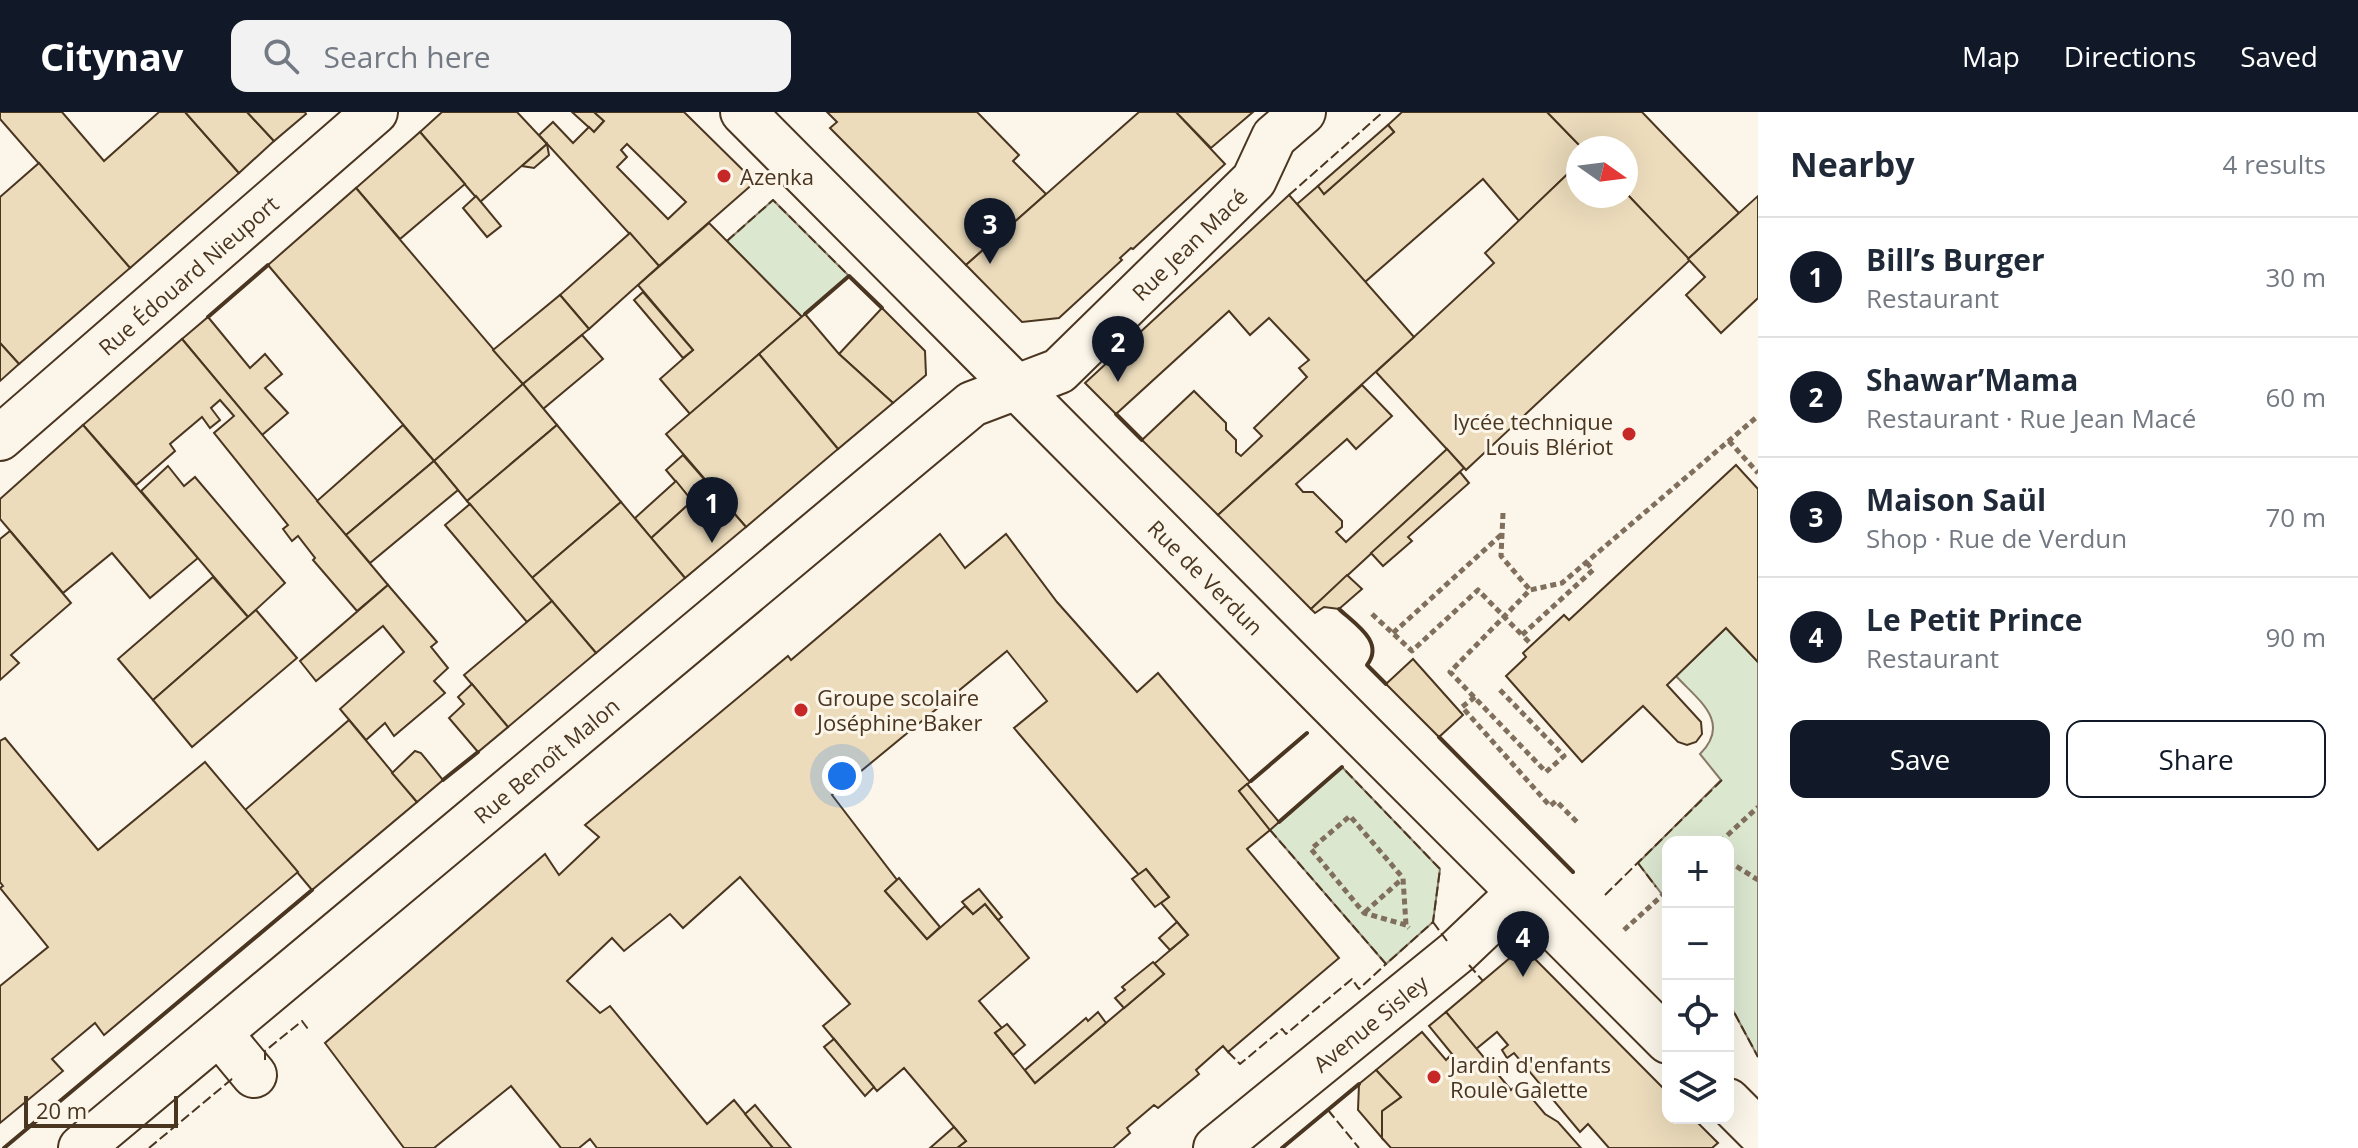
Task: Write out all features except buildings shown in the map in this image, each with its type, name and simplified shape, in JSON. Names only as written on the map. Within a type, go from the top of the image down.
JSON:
[{"type":"street","name":"Rue Édouard Nieuport","points":[[0,438],[375,112]]},
{"type":"street","name":"Rue de Verdun","points":[[743,112],[1662,1035]]},
{"type":"street","name":"Rue Jean Macé","points":[[1018,387],[1059,371],[1254,180],[1274,137],[1303,112]]},
{"type":"street","name":"Rue Benoît Malon","points":[[81,1148],[946,424],[972,404],[1018,387]]},
{"type":"street","name":"Avenue Sisley","points":[[1216,1148],[1441,965],[1519,893]]},
{"type":"street","points":[[220,1034],[254,1075]]},
{"type":"street","points":[[1734,1107],[1758,1131]]},
{"type":"path","points":[[1500,690],[1564,756],[1546,772],[1450,672],[1530,590],[1562,583],[1758,416]]},
{"type":"path","points":[[1729,441],[1758,473]]},
{"type":"path","points":[[1503,513],[1501,556],[1530,590]]},
{"type":"path","points":[[1393,633],[1502,534]]},
{"type":"path","points":[[1522,635],[1593,570],[1586,562]]},
{"type":"path","points":[[1372,614],[1412,651],[1478,590],[1529,642]]},
{"type":"path","points":[[1475,697],[1462,707],[1550,806],[1556,801],[1579,824]]},
{"type":"path","points":[[1727,836],[1758,807]]},
{"type":"path","points":[[1406,925],[1403,878],[1350,816],[1311,849],[1364,913],[1406,925],[1441,965]]},
{"type":"path","points":[[1734,865],[1756,879]]},
{"type":"path","points":[[1364,913],[1403,878]]},
{"type":"path","points":[[1590,964],[1662,896]]},
{"type":"green space","points":[[773,200],[849,276],[802,317],[727,241]]},
{"type":"green space","points":[[1726,628],[1758,662],[1758,1057],[1734,1012],[1734,836],[1665,836],[1721,780],[1700,754],[1713,732],[1708,712],[1676,676]]},
{"type":"green space","points":[[1342,767],[1440,869],[1433,922],[1386,964],[1270,830]]},
{"type":"green space","points":[[1662,839],[1662,894],[1638,863]]},
{"type":"fence","points":[[1289,195],[1383,112]]},
{"type":"fence","points":[[727,241],[773,200],[849,276]]},
{"type":"fence","points":[[1270,830],[1386,964],[1433,922],[1440,869],[1342,767]]},
{"type":"fence","points":[[1605,895],[1722,780]]},
{"type":"fence","points":[[1638,863],[1656,887]]},
{"type":"fence","points":[[1433,922],[1447,941]]},
{"type":"fence","points":[[1228,1052],[1240,1064],[1282,1029],[1286,1034],[1352,979],[1359,989],[1386,964]]},
{"type":"fence","points":[[1469,965],[1483,981]]},
{"type":"fence","points":[[1734,1012],[1758,1057]]},
{"type":"fence","points":[[265,1060],[265,1051],[302,1021],[308,1029]]},
{"type":"fence","points":[[149,1148],[232,1079],[236,1080]]},
{"type":"fence","points":[[1328,1110],[1359,1148]]},
{"type":"wall","points":[[208,317],[268,265]]},
{"type":"wall","points":[[805,314],[849,276],[882,308]]},
{"type":"wall","points":[[1116,414],[1142,440]]},
{"type":"wall","points":[[1339,609],[1366,634],[1372,649],[1367,665],[1386,684]]},
{"type":"wall","points":[[1251,781],[1307,733]]},
{"type":"wall","points":[[1439,737],[1573,872]]},
{"type":"wall","points":[[443,780],[478,752]]},
{"type":"wall","points":[[1279,822],[1342,767]]},
{"type":"wall","points":[[4,1148],[312,890]]},
{"type":"wall","points":[[1282,1148],[1359,1084]]},
{"type":"place","name":"Azenka","points":[[724,176]]},
{"type":"place","name":"Maison Saül","points":[[990,264]]},
{"type":"place","name":"Shawar’Mama","points":[[1118,382]]},
{"type":"place","name":"lycée technique Louis Blériot","points":[[1629,434]]},
{"type":"place","name":"Bill’s Burger","points":[[712,543]]},
{"type":"place","name":"Groupe scolaire Joséphine Baker","points":[[801,710]]},
{"type":"place","name":"Le Petit Prince","points":[[1523,977]]},
{"type":"place","name":"Jardin d'enfants Roule Galette","points":[[1434,1077]]}]
